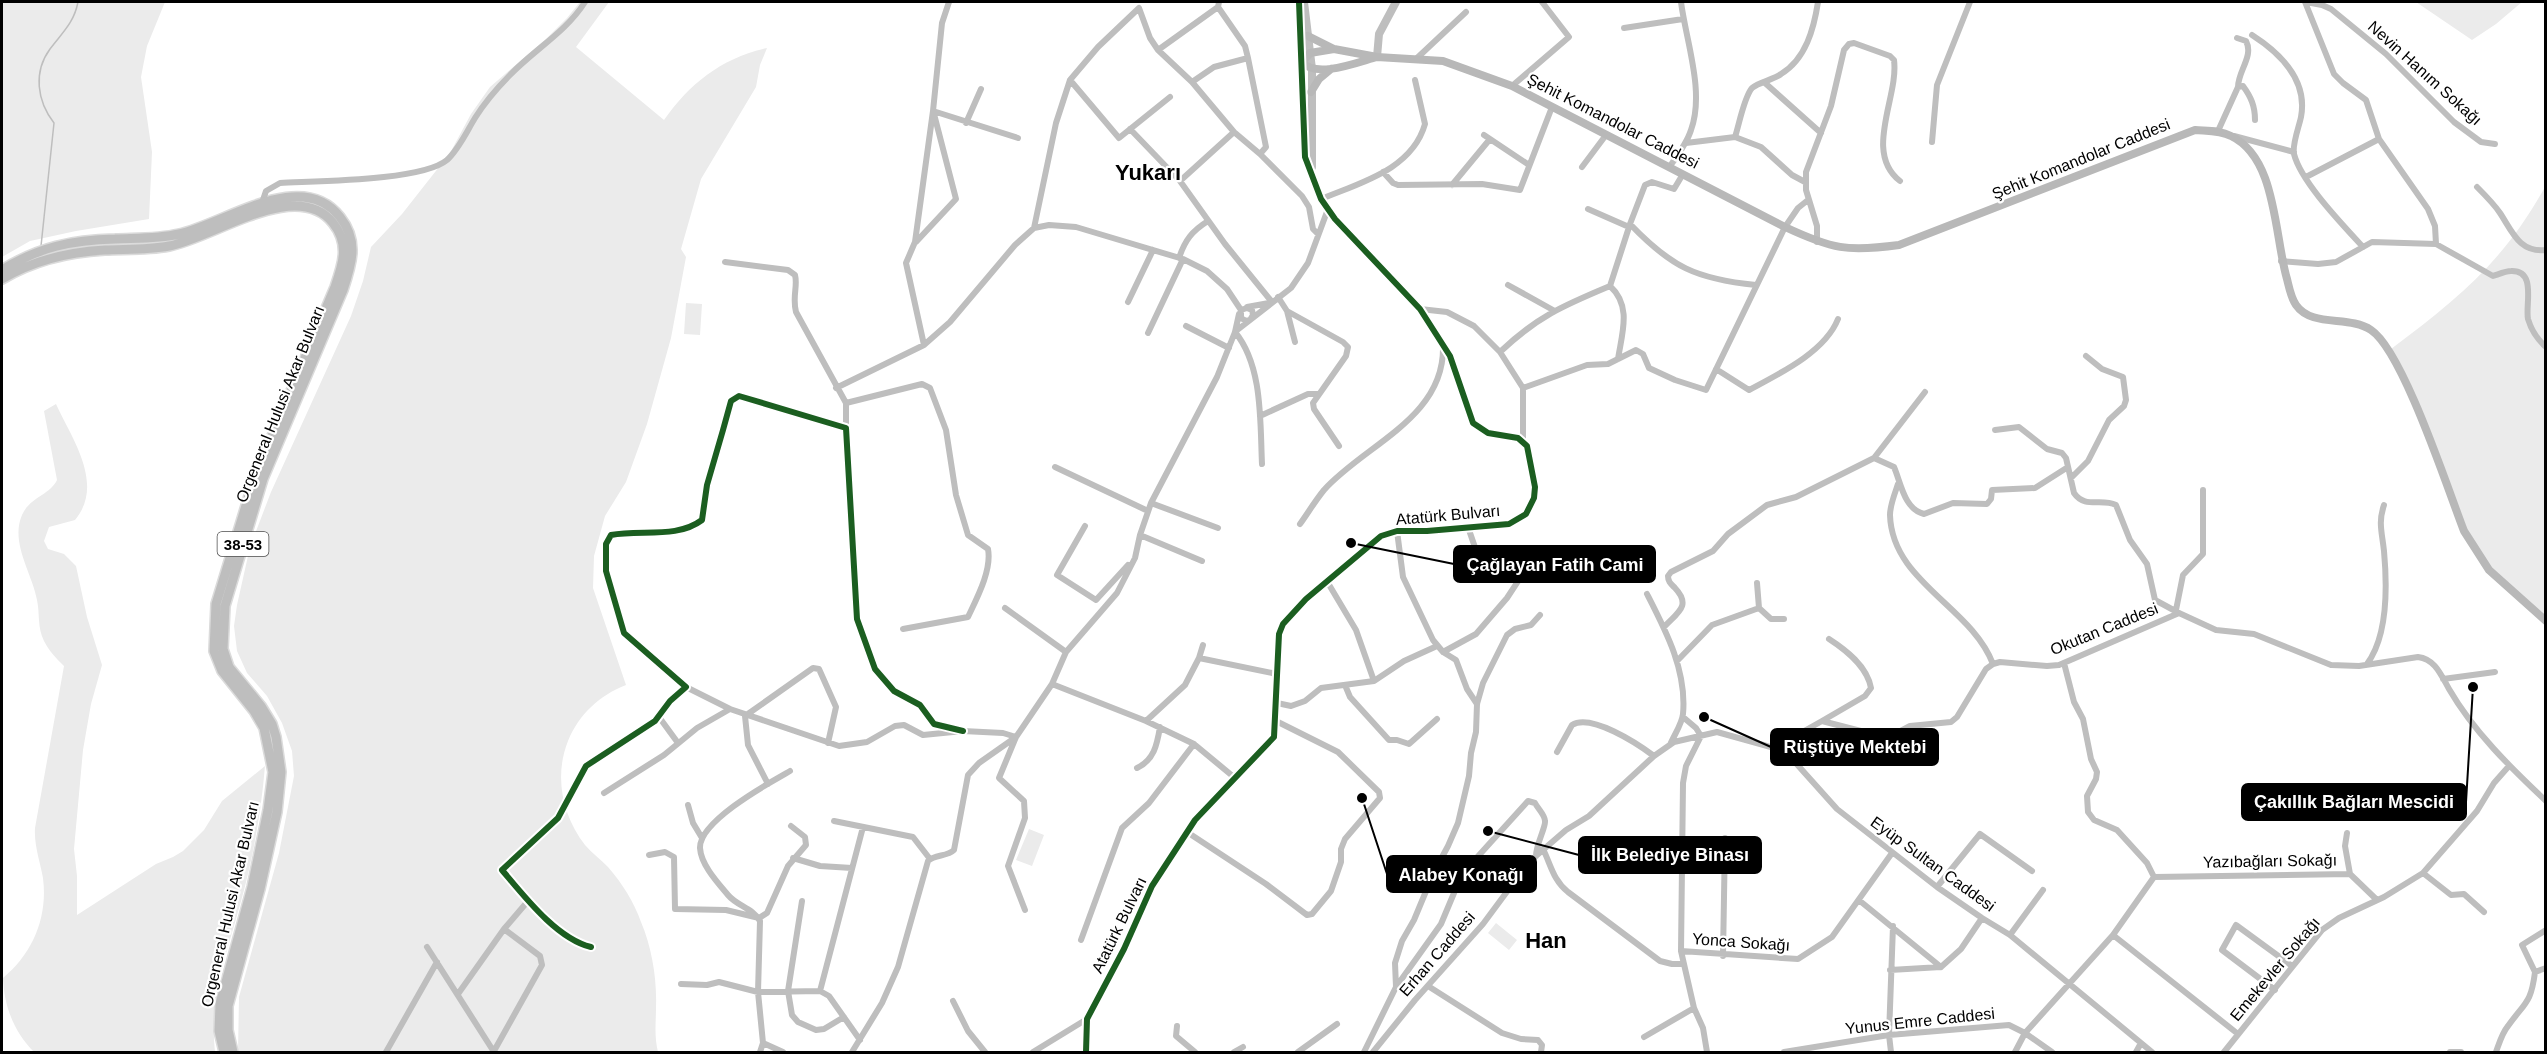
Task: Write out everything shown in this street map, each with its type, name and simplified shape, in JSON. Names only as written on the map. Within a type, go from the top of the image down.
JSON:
[{"type":"main road","points":[[1308,36],[1334,49],[1377,57]]},
{"type":"main road","points":[[1334,49],[1310,53],[1302,62],[1312,69],[1331,69],[1377,57]]},
{"type":"main road","name":"Şehit Komandolar Caddesi","points":[[1377,57],[1443,61],[1512,86],[1817,242],[1840,248],[1863,250],[1899,245],[2195,130],[2218,131],[2230,135],[2244,144],[2259,161],[2294,303],[2302,312],[2313,317],[2356,323],[2373,331],[2391,352],[2408,388],[2464,531],[2476,552],[2489,570],[2546,621]]},
{"type":"main road","points":[[1311,92],[1319,79],[1331,69]]},
{"type":"main road","name":"Orgeneral Hulusi Akar Bulvarı","points":[[2,270],[33,252],[59,245],[169,236],[202,227],[262,203],[297,197],[318,200],[335,210],[351,236],[353,249],[351,265],[336,307],[263,479],[225,606],[223,649],[229,667],[261,706],[272,724],[281,772],[277,812],[260,889],[228,1006],[228,1029],[233,1053]]},
{"type":"main road","name":"Orgeneral Hulusi Akar Bulvarı","points":[[2,279],[31,264],[60,255],[172,246],[276,208],[297,206],[315,208],[328,217],[338,229],[345,249],[343,263],[322,321],[255,476],[216,604],[214,651],[222,671],[254,711],[264,728],[273,772],[268,810],[252,887],[221,996],[218,1016],[224,1053]]},
{"type":"street","points":[[262,203],[266,191],[274,184],[377,177],[424,170],[441,164],[453,154],[498,88],[516,69],[570,23],[585,2]]},
{"type":"street","points":[[924,345],[906,263],[915,242],[933,111],[942,23],[949,2]]},
{"type":"street","points":[[1299,2],[1305,157],[1321,199],[1420,309],[1450,356],[1473,423],[1488,433],[1512,436],[1523,441],[1523,388],[1500,352],[1474,326],[1447,312],[1420,309]]},
{"type":"street","points":[[1304,2],[1312,69],[1312,177]]},
{"type":"street","points":[[1377,57],[1379,34],[1396,2]]},
{"type":"street","points":[[1512,86],[1569,38],[1542,2]]},
{"type":"street","points":[[1670,166],[1686,143],[1696,112],[1694,67],[1681,2]]},
{"type":"street","points":[[1735,136],[1750,90],[1783,74],[1801,54],[1812,31],[1818,2]]},
{"type":"street","points":[[1932,142],[1937,85],[1970,2]]},
{"type":"street","points":[[2306,2],[2334,74],[2366,100],[2379,139],[2428,208],[2435,226],[2436,244]]},
{"type":"street","name":"Nevin Hanım Sokağı","points":[[2306,2],[2331,9],[2385,54],[2454,122],[2481,142],[2496,144]]},
{"type":"street","points":[[1158,51],[1218,4],[1245,46],[1266,147],[1260,154]]},
{"type":"street","points":[[1034,228],[1056,123],[1070,81],[1137,5],[1150,38],[1158,51],[1192,82],[1234,132],[1260,154],[1306,201],[1313,229],[1318,234]]},
{"type":"street","points":[[1416,59],[1466,12]]},
{"type":"street","points":[[1624,28],[1683,19]]},
{"type":"street","points":[[2252,35],[2272,48],[2297,80],[2302,112],[2294,152],[2306,177],[2334,215],[2363,247]]},
{"type":"street","points":[[2218,131],[2238,87],[2238,80],[2249,47],[2246,40],[2237,38]]},
{"type":"street","points":[[1817,242],[1817,226],[1808,200],[1805,182],[1808,164],[1834,95],[1847,46],[1854,43],[1890,56],[1895,63],[1886,119],[1885,164],[1900,181]]},
{"type":"street","points":[[1192,82],[1214,67],[1248,58]]},
{"type":"street","points":[[1321,199],[1398,165],[1423,129],[1424,119],[1415,80]]},
{"type":"street","points":[[1070,81],[1119,138],[1170,97]]},
{"type":"street","points":[[1765,83],[1821,133]]},
{"type":"street","points":[[2238,87],[2243,86],[2251,97],[2255,108],[2255,120]]},
{"type":"street","points":[[966,123],[981,89]]},
{"type":"street","points":[[1383,172],[1398,185],[1482,184],[1520,190],[1552,107]]},
{"type":"street","points":[[933,111],[1018,138]]},
{"type":"street","points":[[915,242],[956,198],[933,111]]},
{"type":"street","points":[[1130,129],[1180,182],[1208,220],[1275,300],[1287,310],[1348,347],[1346,356],[1313,403],[1314,409],[1339,446]]},
{"type":"street","points":[[1180,182],[1234,132]]},
{"type":"street","points":[[1582,167],[1606,135]]},
{"type":"street","points":[[2230,135],[2294,152]]},
{"type":"street","points":[[1686,143],[1735,136],[1761,147],[1792,175],[1805,182]]},
{"type":"street","points":[[1452,185],[1487,137],[1529,165]]},
{"type":"street","points":[[2306,177],[2379,139]]},
{"type":"street","points":[[1610,286],[1629,225],[1645,185],[1652,182],[1674,189],[1683,174]]},
{"type":"street","points":[[2477,187],[2499,211],[2515,239],[2530,249],[2546,250]]},
{"type":"street","points":[[1523,388],[1587,365],[1608,364],[1633,351],[1638,351],[1643,354],[1649,368],[1675,380],[1706,390],[1785,226],[1797,208],[1808,200]]},
{"type":"street","points":[[1236,332],[1291,288],[1308,263],[1328,208]]},
{"type":"street","points":[[1588,208],[1629,225],[1655,250],[1686,269],[1719,281],[1756,285]]},
{"type":"street","points":[[1148,333],[1181,258],[1184,242],[1194,229],[1208,220]]},
{"type":"street","points":[[836,388],[924,345],[950,322],[998,263],[1034,228],[1049,225],[1076,227],[1181,258],[1207,271],[1227,289],[1242,311],[1242,320],[1250,320]]},
{"type":"street","points":[[2282,261],[2318,264],[2336,262],[2353,255],[2372,242],[2436,244],[2493,276],[2512,271],[2522,274],[2528,284],[2528,318],[2532,329],[2546,347]]},
{"type":"street","points":[[1128,302],[1153,250]]},
{"type":"street","points":[[725,262],[788,270],[793,272],[797,278],[793,302],[796,312],[846,403],[857,619],[875,669],[894,691],[920,705],[933,724],[963,731]]},
{"type":"street","points":[[1508,285],[1552,310]]},
{"type":"street","points":[[1500,352],[1524,329],[1552,310],[1610,286]]},
{"type":"street","points":[[1610,286],[1618,293],[1625,313],[1618,359]]},
{"type":"street","points":[[1242,311],[1275,300]]},
{"type":"street","points":[[1242,311],[1250,309],[1253,313],[1250,320]]},
{"type":"street","points":[[1287,310],[1295,342]]},
{"type":"street","points":[[1025,910],[1008,866],[1025,818],[1024,801],[999,778],[1016,737],[1052,684],[1066,652],[1117,593],[1134,558],[1151,503],[1217,377],[1236,332],[1242,311]]},
{"type":"street","points":[[1716,369],[1749,390],[1782,372],[1825,342],[1838,319]]},
{"type":"street","points":[[1186,326],[1229,348]]},
{"type":"street","points":[[1236,332],[1250,361],[1257,393],[1262,464]]},
{"type":"street","points":[[1300,524],[1324,490],[1409,420],[1425,400],[1438,378],[1443,362],[1443,343]]},
{"type":"street","points":[[2071,478],[2088,460],[2109,420],[2125,403],[2123,377],[2098,367],[2086,356]]},
{"type":"street","points":[[846,403],[922,384],[930,388],[946,430],[956,495],[968,535],[988,549],[989,557],[984,575],[969,616],[903,628]]},
{"type":"street","points":[[1664,627],[1684,602],[1683,596],[1668,581],[1671,572],[1713,551],[1728,534],[1767,505],[1796,497],[1874,458],[1925,392]]},
{"type":"street","points":[[1260,416],[1308,394],[1318,394]]},
{"type":"street","points":[[846,428],[739,396],[731,401],[707,485],[702,520],[694,526],[661,532],[611,535],[606,544],[606,571],[624,633],[686,687],[745,716],[839,746],[867,742],[895,726],[904,726],[923,735],[963,731],[1003,733],[1016,737]]},
{"type":"street","points":[[1995,430],[2016,426],[2022,428],[2047,449],[2062,453],[2074,493],[2081,500],[2111,502],[2118,507],[2130,540],[2147,564],[2155,600],[2178,612],[2183,575],[2203,554],[2203,490]]},
{"type":"street","name":"Atatürk Bulvarı","points":[[1086,1053],[1087,1019],[1124,949],[1152,886],[1195,820],[1271,742],[1276,731],[1279,634],[1283,624],[1306,599],[1381,536],[1397,531],[1426,531],[1509,524],[1520,519],[1530,508],[1535,487],[1529,452],[1523,441]]},
{"type":"street","points":[[1874,458],[1894,467],[1898,484],[1915,510],[1928,514],[1953,503],[1987,504],[1991,499],[1992,490],[2035,488],[2068,467]]},
{"type":"street","points":[[1055,467],[1148,511]]},
{"type":"street","points":[[1821,721],[1884,737],[1910,726],[1952,722],[1986,669],[1993,664],[1984,646],[1966,621],[1922,581],[1899,549],[1890,516],[1898,484]]},
{"type":"street","points":[[1151,503],[1218,528]]},
{"type":"street","points":[[2367,664],[2375,653],[2381,634],[2386,581],[2379,521],[2384,505]]},
{"type":"street","points":[[1085,526],[1057,575],[1096,600],[1134,558]]},
{"type":"street","points":[[1468,527],[1479,558],[1474,570]]},
{"type":"street","points":[[1397,531],[1403,577],[1437,646],[1456,660],[1467,689],[1477,704]]},
{"type":"street","points":[[1140,535],[1202,561]]},
{"type":"street","points":[[1443,652],[1476,634],[1508,598],[1536,554]]},
{"type":"street","points":[[1328,582],[1356,630],[1374,681]]},
{"type":"street","points":[[1757,584],[1759,608],[1772,619],[1784,619]]},
{"type":"street","points":[[1647,594],[1664,627],[1683,683],[1683,717],[1670,745]]},
{"type":"street","points":[[1005,608],[1066,652]]},
{"type":"street","points":[[1677,661],[1712,625],[1759,608]]},
{"type":"street","name":"Okutan Caddesi","points":[[1993,664],[2000,662],[2047,666],[2064,663],[2178,612],[2216,630],[2254,634],[2331,665],[2359,666],[2423,658],[2435,666],[2471,723],[2509,766],[2546,801]]},
{"type":"street","points":[[1396,987],[1395,963],[1402,940],[1414,920],[1458,823],[1476,732],[1477,704],[1483,683],[1507,635],[1515,629],[1531,625],[1540,615]]},
{"type":"street","points":[[1707,1053],[1703,1028],[1694,1008],[1681,951],[1683,783],[1686,766],[1701,736],[1717,732],[1785,751],[1797,735],[1865,696],[1871,688],[1861,666],[1846,650],[1829,639]]},
{"type":"street","points":[[1146,721],[1185,685],[1203,645]]},
{"type":"street","points":[[1277,703],[1291,706],[1298,704],[1321,688],[1374,681],[1404,661],[1437,646]]},
{"type":"street","points":[[1199,658],[1277,674]]},
{"type":"street","points":[[2015,1053],[2025,1034],[2113,934],[2154,877],[2147,863],[2116,830],[2094,820],[2088,812],[2087,796],[2097,772],[2091,759],[2083,719],[2074,702],[2064,663]]},
{"type":"street","points":[[745,716],[810,669],[816,668],[819,669],[836,706],[828,743]]},
{"type":"street","points":[[2443,679],[2495,672]]},
{"type":"street","points":[[1052,684],[1146,721],[1194,744],[1235,778]]},
{"type":"street","points":[[1345,685],[1350,697],[1389,740],[1408,744],[1437,719]]},
{"type":"street","points":[[591,947],[568,937],[528,901],[502,870],[555,822],[586,766],[659,717],[670,701],[686,687]]},
{"type":"street","points":[[604,793],[697,728],[730,709]]},
{"type":"street","points":[[745,716],[748,745],[768,784]]},
{"type":"street","points":[[659,717],[678,743]]},
{"type":"street","points":[[1683,717],[1696,728],[1701,736]]},
{"type":"street","points":[[1187,832],[1266,884],[1307,915],[1312,914],[1331,891],[1341,862],[1342,844],[1380,798],[1379,792],[1338,752],[1276,722]]},
{"type":"street","points":[[1557,752],[1572,725],[1579,722],[1600,726],[1629,737],[1654,756]]},
{"type":"street","points":[[1137,768],[1150,759],[1155,750],[1160,727]]},
{"type":"street","name":"Erhan Caddesi","points":[[1373,1053],[1483,924],[1543,849],[1566,830],[1589,816],[1654,756],[1670,745],[1701,736]]},
{"type":"street","points":[[852,1053],[882,1003],[898,967],[926,864],[930,859],[954,850],[966,781],[972,769],[1016,737]]},
{"type":"street","points":[[1081,940],[1122,828],[1149,803],[1194,744]]},
{"type":"street","name":"Eyüp Sultan Caddesi","points":[[1785,751],[1837,809],[1937,887],[2010,935],[2070,982],[2152,1053]]},
{"type":"street","name":"Emekevler Sokağı","points":[[2224,1053],[2292,966],[2330,923],[2377,900],[2423,873],[2477,811],[2494,783],[2509,766]]},
{"type":"street","points":[[760,1053],[763,1043],[758,992],[761,926],[759,918],[733,901],[716,879],[702,856],[700,847],[702,838],[725,813],[790,771]]},
{"type":"street","points":[[1364,1053],[1396,987],[1441,924],[1462,874],[1528,801],[1535,803],[1545,819],[1545,826],[1536,847],[1536,856]]},
{"type":"street","points":[[688,805],[693,823],[702,838]]},
{"type":"street","points":[[834,821],[912,837],[930,859]]},
{"type":"street","points":[[649,855],[664,852],[674,857],[675,909],[726,910],[759,918],[767,913],[793,858],[805,847],[807,841],[791,826]]},
{"type":"street","points":[[820,991],[863,827]]},
{"type":"street","points":[[2347,833],[2345,846],[2350,874]]},
{"type":"street","points":[[1937,887],[1980,834],[2032,871]]},
{"type":"street","points":[[1723,956],[1725,838]]},
{"type":"street","points":[[1543,849],[1559,885],[1660,961],[1684,964]]},
{"type":"street","name":"Yonca Sokağı","points":[[1681,951],[1723,956],[1798,959],[1832,937],[1860,901],[1892,853]]},
{"type":"street","points":[[793,858],[820,866],[852,868]]},
{"type":"street","points":[[2423,873],[2451,896],[2464,894],[2484,912]]},
{"type":"street","name":"Yazıbağları Sokağı","points":[[2154,877],[2350,874],[2377,900]]},
{"type":"street","points":[[2010,935],[2043,890]]},
{"type":"street","points":[[459,994],[504,929],[528,901]]},
{"type":"street","points":[[802,901],[788,991],[792,1016],[812,1029],[824,1029],[844,1017]]},
{"type":"street","points":[[1860,901],[1941,967]]},
{"type":"street","points":[[1890,970],[1941,967],[1961,949],[1982,918]]},
{"type":"street","points":[[2275,990],[2222,950],[2236,925],[2292,966]]},
{"type":"street","points":[[1891,1053],[1890,970],[1893,926]]},
{"type":"street","points":[[494,1052],[542,965],[540,956],[504,929]]},
{"type":"street","points":[[2496,1053],[2506,1027],[2526,1006],[2532,993],[2535,972],[2522,945],[2546,930]]},
{"type":"street","points":[[2113,934],[2238,1034]]},
{"type":"street","points":[[427,947],[494,1052]]},
{"type":"street","points":[[386,1053],[437,962]]},
{"type":"street","points":[[2535,972],[2546,968]]},
{"type":"street","points":[[681,984],[707,985],[718,982],[758,992],[820,991],[829,996],[860,1040]]},
{"type":"street","points":[[1428,986],[1502,1033],[1513,1037],[1538,1040],[1542,1045],[1541,1053]]},
{"type":"street","points":[[953,1001],[968,1031],[985,1053]]},
{"type":"street","points":[[1644,1037],[1694,1008]]},
{"type":"street","points":[[1033,1053],[1087,1019]]},
{"type":"street","points":[[1298,1053],[1337,1024]]},
{"type":"street","name":"Yunus Emre Caddesi","points":[[1784,1053],[1889,1035],[2009,1025],[2052,1053]]},
{"type":"street","points":[[1177,1026],[1176,1036],[1195,1053]]},
{"type":"street","points":[[763,1043],[783,1053]]},
{"type":"street","points":[[2136,1053],[2141,1043]]},
{"type":"street","points":[[1234,1053],[1243,1047]]},
{"type":"street","points":[[2450,1053],[2456,1051],[2461,1053]]},
{"type":"shaded area","points":[[2,2],[165,2],[147,46],[141,77],[152,152],[149,219],[30,241],[2,257]]},
{"type":"shaded area","points":[[580,2],[609,2],[576,47],[664,120],[685,95],[708,74],[736,58],[767,48],[760,65],[756,87],[701,179],[681,249],[686,257],[671,338],[647,424],[626,482],[605,516],[594,556],[593,588],[626,685],[599,700],[584,714],[568,741],[562,768],[561,781],[566,808],[577,833],[585,845],[608,867],[623,886],[645,932],[655,975],[658,1052],[238,1052],[239,997],[279,853],[294,776],[292,751],[282,723],[267,696],[247,673],[237,651],[234,626],[250,547],[271,492],[351,316],[371,247],[402,214],[450,153],[471,114],[490,87],[547,38]]},
{"type":"shaded area","points":[[2416,2],[2522,2],[2472,40]]},
{"type":"shaded area","points":[[2545,187],[2545,621],[2478,555],[2391,349],[2438,313],[2478,277],[2513,237]]},
{"type":"shaded area","points":[[686,303],[702,304],[700,335],[684,334]]},
{"type":"shaded area","points":[[56,404],[83,462],[87,492],[83,506],[75,520],[49,527],[44,541],[48,549],[64,554],[76,566],[87,617],[102,665],[91,704],[83,750],[74,849],[77,915],[156,864],[183,851],[204,830],[222,801],[265,766],[253,853],[220,977],[214,1014],[215,1052],[34,1052],[21,1036],[11,1018],[5,999],[3,978],[14,968],[30,946],[43,907],[43,878],[36,847],[35,828],[64,666],[50,651],[42,636],[37,600],[23,558],[19,536],[19,526],[26,509],[57,480],[44,411]]},
{"type":"shaded area","points":[[1029,829],[1044,835],[1032,866],[1016,860]]},
{"type":"shaded area","points":[[1496,923],[1517,940],[1509,950],[1488,933]]},
{"type":"waterway","points":[[41,246],[54,123],[41,96],[39,77],[45,58],[71,22],[78,2]]},
{"type":"cycle path","points":[[1086,1052],[1087,1019],[1124,949],[1152,886],[1195,820],[1274,737],[1279,634],[1283,624],[1306,599],[1381,536],[1397,531],[1427,531],[1509,524],[1526,514],[1534,498],[1535,487],[1527,446],[1518,438],[1488,433],[1473,423],[1450,356],[1420,309],[1335,219],[1321,199],[1305,157],[1299,2]]},
{"type":"cycle path","points":[[591,947],[578,942],[554,926],[531,904],[502,870],[558,818],[586,766],[655,721],[670,701],[686,687],[624,633],[606,571],[606,544],[611,535],[670,532],[692,526],[702,520],[707,485],[731,401],[739,396],[846,428],[857,619],[875,669],[894,691],[920,705],[934,724],[963,731]]},
{"type":"place","name":"Çağlayan Fatih Cami","points":[[1351,543]]},
{"type":"place","name":"Çakıllık Bağları Mescidi","points":[[2473,687]]},
{"type":"place","name":"Rüştüye Mektebi","points":[[1704,717]]},
{"type":"place","name":"Alabey Konağı","points":[[1362,798]]},
{"type":"place","name":"İlk Belediye Binası","points":[[1488,831]]},
{"type":"district","name":"Yukarı","points":[[1148,172]]},
{"type":"district","name":"Han","points":[[1546,940]]}]
